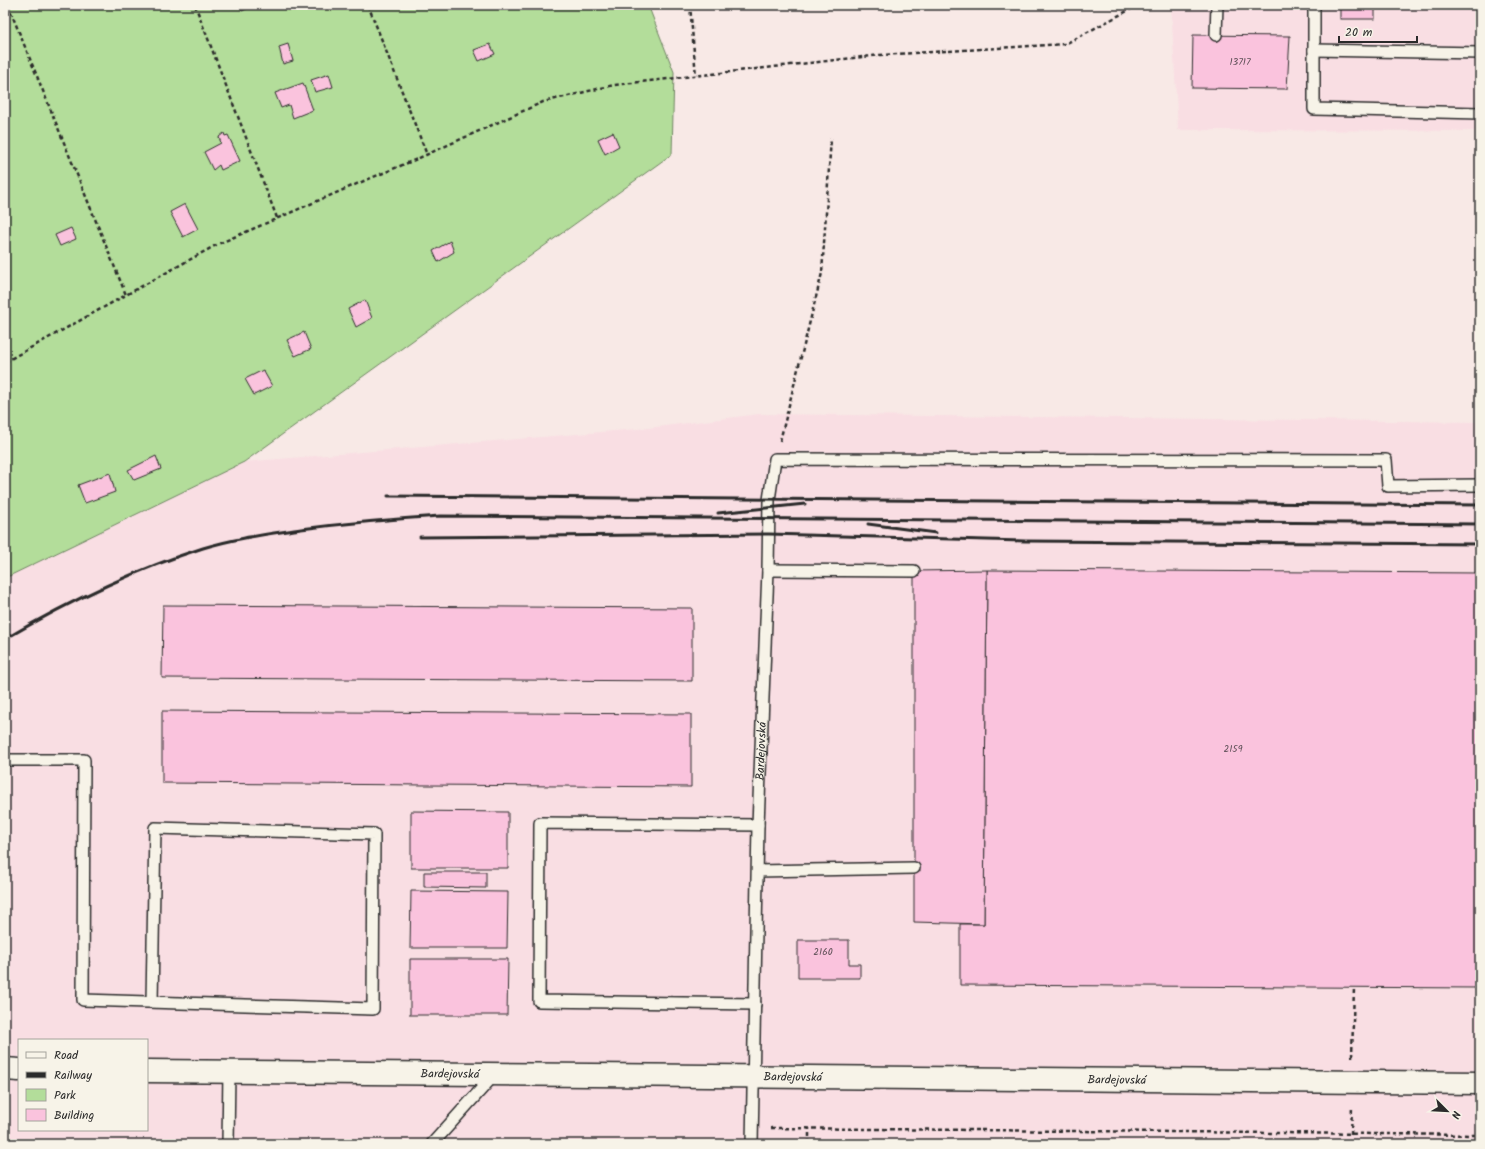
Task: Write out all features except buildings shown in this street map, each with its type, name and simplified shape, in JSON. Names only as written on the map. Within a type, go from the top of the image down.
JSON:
[{"type":"street","points":[[5,1069],[18,1070]]},
{"type":"street","name":"Bardejovská","points":[[148,1071],[1480,1083]]},
{"type":"lane","points":[[1216,5],[1216,35]]},
{"type":"lane","points":[[1314,5],[1314,109],[1480,113]]},
{"type":"lane","points":[[1314,50],[1480,53]]},
{"type":"lane","points":[[775,459],[1386,460],[1388,486],[1480,485]]},
{"type":"lane","name":"Bardejovská","points":[[752,1144],[758,825],[768,570],[769,500],[775,459]]},
{"type":"lane","points":[[768,570],[914,571]]},
{"type":"lane","points":[[5,760],[84,760],[83,1000],[373,1009],[374,834],[155,828],[152,1002]]},
{"type":"lane","points":[[755,1004],[539,1001],[540,823],[758,825]]},
{"type":"lane","points":[[758,871],[914,868]]},
{"type":"lane","points":[[228,1144],[229,1071]]},
{"type":"lane","points":[[432,1144],[496,1074]]},
{"type":"path","points":[[8,5],[126,295]]},
{"type":"path","points":[[195,5],[277,218]]},
{"type":"path","points":[[368,5],[427,155]]},
{"type":"path","points":[[690,5],[696,76]]},
{"type":"path","points":[[5,362],[218,244],[427,155],[543,102],[614,85],[880,55],[1065,44],[1131,9],[1135,5]]},
{"type":"path","points":[[775,459],[822,273],[831,138]]},
{"type":"path","points":[[753,1127],[1480,1135]]},
{"type":"path","points":[[809,1128],[809,1144]]},
{"type":"shaded area","points":[[1171,5],[1480,5],[1480,131],[1178,130]]},
{"type":"shaded area","points":[[759,414],[1480,422],[1480,1144],[5,1144],[5,578],[244,462],[649,428]]},
{"type":"green space","points":[[5,5],[648,5],[674,72],[672,154],[244,462],[5,578]]},
{"type":"railway","points":[[388,496],[1480,505]]},
{"type":"railway","points":[[718,513],[805,504]]},
{"type":"railway","points":[[5,639],[53,612],[102,588],[152,566],[203,548],[240,539],[301,529],[405,518],[440,516],[1480,524]]},
{"type":"railway","points":[[868,524],[936,533]]},
{"type":"railway","points":[[420,537],[769,534],[1025,541],[1480,544]]}]
